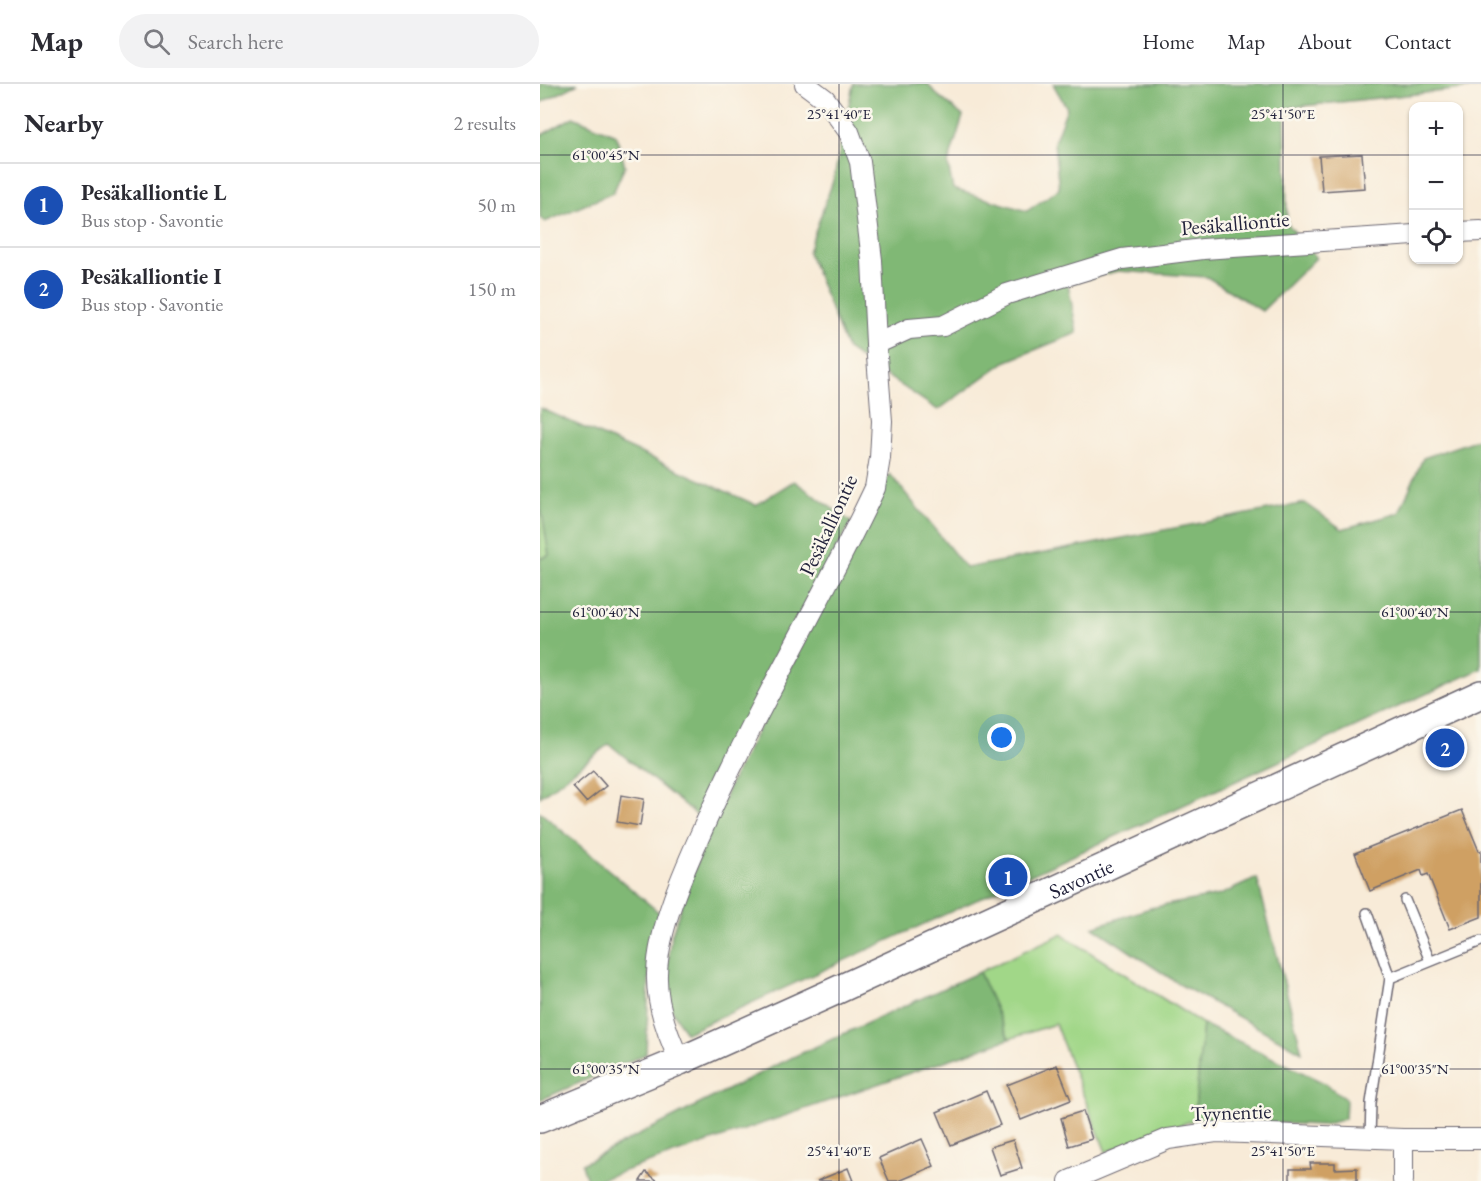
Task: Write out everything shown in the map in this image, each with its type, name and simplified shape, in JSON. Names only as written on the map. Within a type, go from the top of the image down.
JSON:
[{"type":"main road","name":"Savontie","points":[[540,1119],[680,1061],[1481,694]]},
{"type":"main road","name":"Savontie","points":[[540,1139],[680,1061]]},
{"type":"street","points":[[805,84],[825,99],[849,132],[860,162],[872,261],[876,344]]},
{"type":"street","points":[[1463,232],[1481,231]]},
{"type":"street","name":"Pesäkalliontie","points":[[680,1061],[668,1037],[662,1018],[657,975],[661,944],[682,874],[717,796],[875,488],[880,458],[882,421],[876,344],[909,329],[943,326],[1007,294],[1122,259],[1203,249],[1409,235]]},
{"type":"street","name":"Tyynentie","points":[[1069,1181],[1168,1139],[1216,1132],[1403,1139],[1481,1139]]},
{"type":"street","points":[[1402,1181],[1403,1139]]},
{"type":"lane","points":[[1405,900],[1430,961]]},
{"type":"lane","points":[[1367,913],[1390,978],[1371,1103],[1370,1138]]},
{"type":"lane","points":[[1390,978],[1481,941]]},
{"type":"green space","points":[[540,84],[578,84],[540,103]]},
{"type":"green space","points":[[853,84],[928,84],[935,93],[963,116],[948,164],[953,189],[1027,211],[1059,189],[1054,142],[1067,108],[1053,84],[1481,84],[1481,87],[1285,108],[1287,223],[1316,258],[1262,311],[1207,277],[1118,271],[1068,284],[1077,333],[1005,362],[938,410],[847,349],[808,252],[834,178]]},
{"type":"green space","points":[[573,117],[616,135],[625,166],[613,193],[545,222],[540,218],[540,136]]},
{"type":"green space","points":[[540,408],[756,505],[794,481],[851,522],[767,679],[698,816],[609,744],[540,797],[540,559],[549,555],[540,501]]},
{"type":"green space","points":[[1481,438],[1481,669],[686,1033],[670,1007],[666,977],[671,937],[693,872],[732,780],[890,474],[966,568],[1305,503],[1342,529],[1399,513],[1423,458]]},
{"type":"green space","points":[[540,501],[549,555],[540,559]]},
{"type":"green space","points":[[540,812],[662,915],[650,954],[646,1054],[540,1100]]},
{"type":"green space","points":[[1257,878],[1302,1052],[1179,984],[1093,927],[1150,908],[1220,895]]},
{"type":"green space","points":[[1061,934],[1203,1024],[1194,1120],[1106,1152],[1055,1024],[1009,1039],[979,972]]},
{"type":"green space","points":[[979,972],[1009,1039],[595,1181],[587,1181],[582,1164],[780,1063]]},
{"type":"green space","points":[[1203,1024],[1324,1083],[1346,1099],[1345,1119],[1323,1125],[1194,1120]]},
{"type":"building","points":[[1362,154],[1365,188],[1322,191],[1319,156]]},
{"type":"building","points":[[593,771],[606,786],[586,802],[573,787]]},
{"type":"building","points":[[621,795],[644,799],[640,826],[617,822]]},
{"type":"building","points":[[1462,810],[1479,851],[1481,851],[1481,917],[1450,929],[1428,874],[1423,876],[1421,870],[1370,891],[1355,853]]},
{"type":"building","points":[[1057,1065],[1071,1100],[1021,1120],[1007,1085]]},
{"type":"building","points":[[986,1091],[1000,1125],[951,1145],[937,1112]]},
{"type":"building","points":[[1083,1111],[1092,1139],[1069,1146],[1061,1118]]},
{"type":"building","points":[[922,1139],[934,1166],[899,1181],[889,1181],[879,1158]]},
{"type":"building","points":[[1013,1140],[1022,1168],[1000,1175],[990,1147]]},
{"type":"building","points":[[1310,1163],[1335,1163],[1335,1169],[1357,1168],[1357,1181],[1290,1181],[1290,1169],[1311,1169]]},
{"type":"building","points":[[848,1168],[853,1181],[817,1181]]},
{"type":"building","points":[[646,1172],[658,1181],[640,1181]]},
{"type":"place","name":"Pesäkalliontie I","points":[[1445,748]]},
{"type":"place","name":"Pesäkalliontie L","points":[[1008,877]]}]
